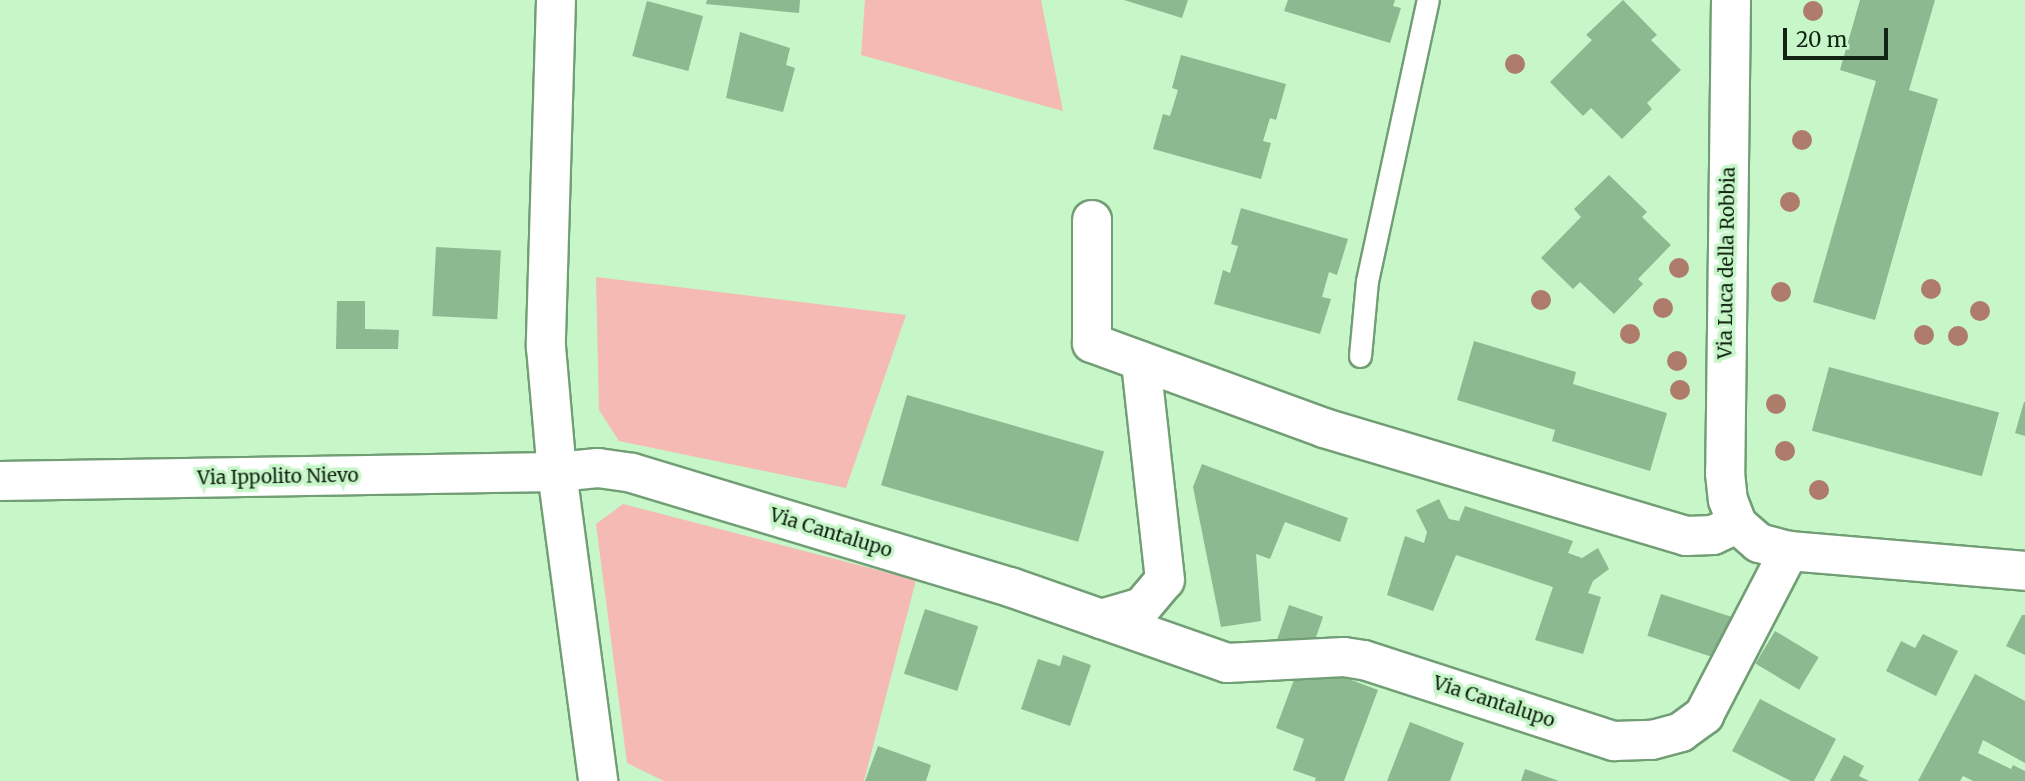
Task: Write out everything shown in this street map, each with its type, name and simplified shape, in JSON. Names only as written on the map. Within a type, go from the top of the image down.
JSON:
[{"type":"street","points":[[556,0],[546,346],[557,472],[598,781]]},
{"type":"street","name":"Via Luca della Robbia","points":[[1731,0],[1725,473],[1728,500],[1737,524]]},
{"type":"street","points":[[1092,220],[1092,343],[1324,428],[1686,536],[1713,535],[1737,524],[1759,543],[1790,551],[2025,571]]},
{"type":"street","points":[[1101,619],[1142,607],[1164,580],[1141,361]]},
{"type":"street","name":"Via Cantalupo","points":[[557,472],[598,468],[632,473],[1010,587],[1227,663],[1344,657],[1364,660],[1614,741],[1652,740],[1681,732],[1704,715],[1790,551]]},
{"type":"street","name":"Via Ippolito Nievo","points":[[0,481],[557,472]]},
{"type":"lane","points":[[1360,356],[1367,281],[1428,0]]},
{"type":"shaded area","points":[[865,0],[1041,0],[1063,111],[861,55]]},
{"type":"shaded area","points":[[596,277],[906,315],[846,488],[619,441],[599,410]]},
{"type":"shaded area","points":[[623,504],[916,580],[864,781],[664,781],[627,763],[596,524]]},
{"type":"building","points":[[707,0],[800,0],[799,13],[706,4]]},
{"type":"building","points":[[1124,0],[1188,0],[1182,18]]},
{"type":"building","points":[[1288,0],[1395,0],[1393,6],[1401,8],[1390,43],[1284,11]]},
{"type":"building","points":[[1623,0],[1657,35],[1651,40],[1681,70],[1647,103],[1652,109],[1622,139],[1591,108],[1583,116],[1550,82],[1592,40],[1586,35]]},
{"type":"building","points":[[1860,0],[1935,0],[1909,90],[1938,99],[1875,320],[1813,302],[1876,81],[1840,70]]},
{"type":"building","points":[[647,1],[703,16],[688,71],[632,56]]},
{"type":"building","points":[[740,32],[790,48],[786,65],[795,68],[783,112],[726,98]]},
{"type":"building","points":[[1181,55],[1286,84],[1276,120],[1270,118],[1263,141],[1271,143],[1261,179],[1153,149],[1163,114],[1170,116],[1178,90],[1172,88]]},
{"type":"building","points":[[1609,175],[1647,212],[1642,217],[1671,245],[1638,279],[1643,284],[1614,314],[1580,282],[1573,289],[1541,258],[1581,217],[1574,209]]},
{"type":"building","points":[[1241,208],[1348,239],[1337,275],[1329,272],[1322,297],[1331,299],[1320,334],[1214,304],[1223,270],[1230,273],[1238,246],[1231,244]]},
{"type":"building","points":[[436,247],[501,250],[497,319],[432,316]]},
{"type":"building","points":[[337,301],[365,301],[365,329],[399,330],[398,349],[336,349]]},
{"type":"building","points":[[1474,341],[1576,372],[1573,384],[1667,413],[1650,471],[1552,441],[1555,430],[1457,400]]},
{"type":"building","points":[[1829,367],[1999,413],[1982,476],[1812,431]]},
{"type":"building","points":[[907,395],[1104,452],[1078,542],[881,485]]},
{"type":"building","points":[[2025,402],[2025,436],[2015,433]]},
{"type":"building","points":[[1202,464],[1348,518],[1340,542],[1285,522],[1270,559],[1256,554],[1261,621],[1221,627],[1193,487]]},
{"type":"building","points":[[1439,499],[1449,519],[1459,521],[1465,506],[1573,541],[1568,553],[1582,558],[1598,548],[1609,569],[1593,581],[1588,593],[1601,597],[1583,654],[1535,640],[1553,587],[1456,555],[1433,611],[1387,595],[1405,536],[1424,543],[1427,532],[1416,510]]},
{"type":"building","points":[[1661,594],[1739,619],[1725,661],[1647,636]]},
{"type":"building","points":[[1289,605],[1323,617],[1310,655],[1276,644]]},
{"type":"building","points":[[925,609],[978,626],[957,691],[904,674]]},
{"type":"building","points":[[2022,615],[2025,615],[2025,655],[2006,646]]},
{"type":"building","points":[[1775,631],[1819,657],[1799,690],[1755,664]]},
{"type":"building","points":[[1923,634],[1958,651],[1936,696],[1886,671],[1901,641],[1915,648]]},
{"type":"building","points":[[1063,655],[1091,665],[1070,726],[1021,709],[1038,659],[1060,666]]},
{"type":"building","points":[[1301,661],[1378,690],[1344,781],[1315,781],[1316,778],[1293,770],[1304,739],[1276,728]]},
{"type":"building","points":[[1975,674],[2025,701],[2025,763],[1983,740],[1978,753],[2011,769],[2013,765],[2025,771],[2025,781],[1973,781],[1963,776],[1960,781],[1918,781]]},
{"type":"building","points":[[1760,699],[1836,739],[1814,781],[1791,781],[1732,751]]},
{"type":"building","points":[[1410,722],[1464,743],[1450,781],[1387,781]]},
{"type":"building","points":[[878,746],[931,765],[926,781],[865,781]]},
{"type":"building","points":[[1844,755],[1864,766],[1859,776],[1869,781],[1830,781]]},
{"type":"building","points":[[1525,769],[1559,781],[1521,781]]}]
